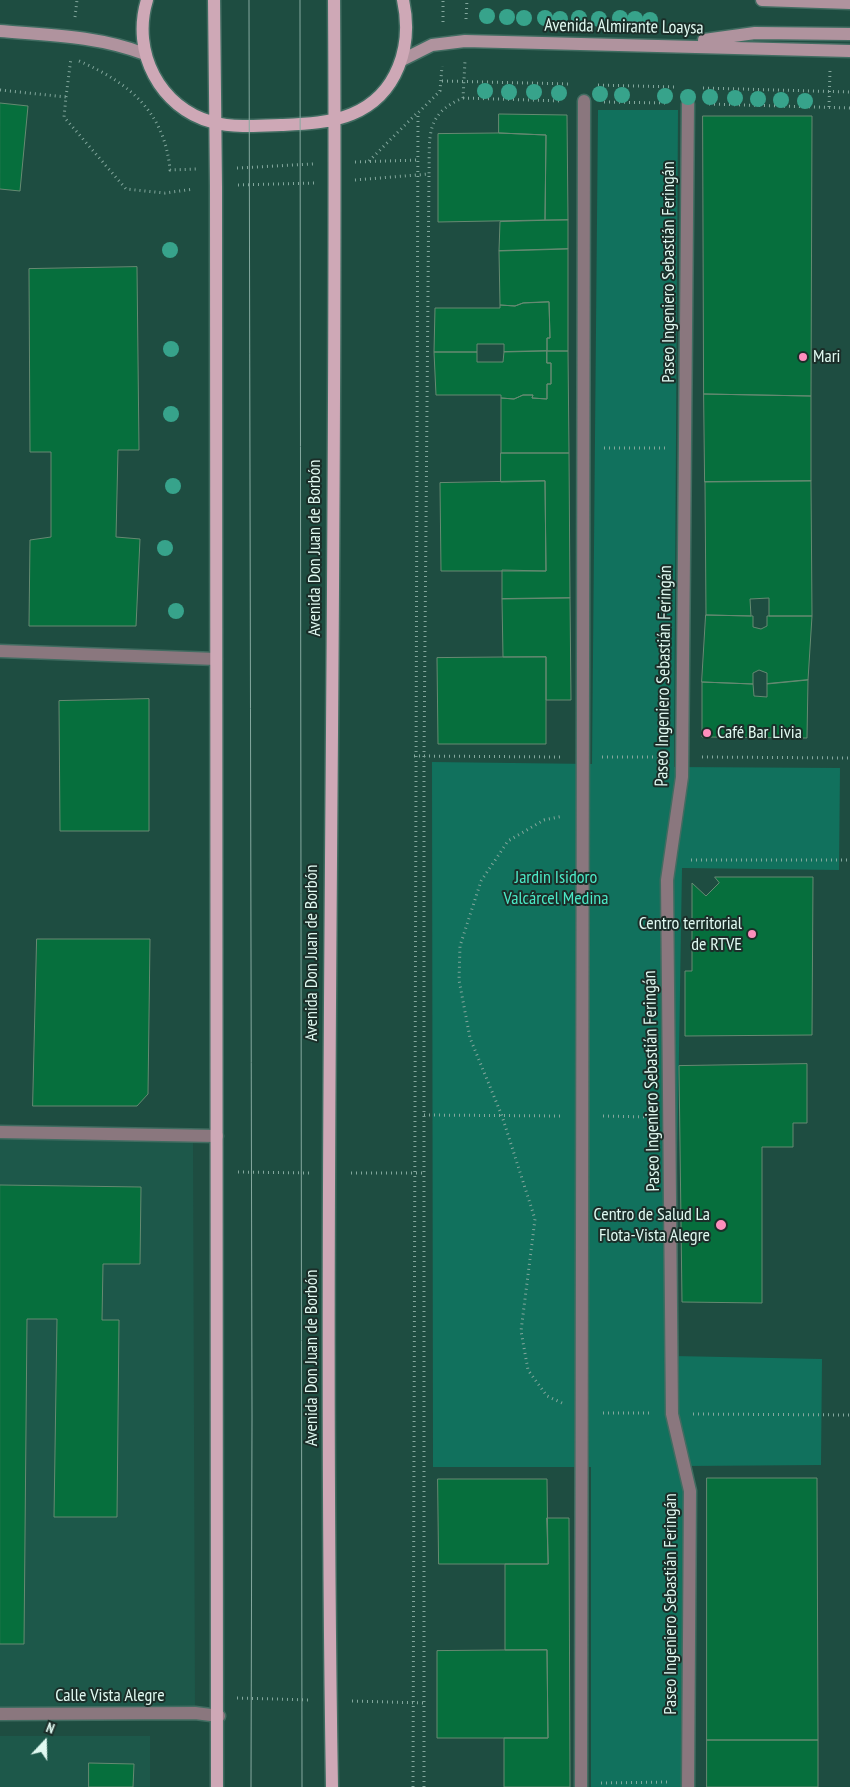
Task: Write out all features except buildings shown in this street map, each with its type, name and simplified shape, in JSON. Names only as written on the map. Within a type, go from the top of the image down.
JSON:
[{"type":"main road","points":[[147,0],[143,23],[145,54],[152,74],[175,104],[188,113],[214,123],[274,125],[300,124],[351,115],[389,86],[402,60],[406,35],[403,0]]},
{"type":"main road","points":[[214,0],[216,186],[218,1787]]},
{"type":"main road","name":"Avenida Don Juan de Borbón","points":[[332,1787],[328,1163],[335,182],[334,0]]},
{"type":"main road","points":[[762,0],[850,3]]},
{"type":"main road","points":[[0,30],[99,40],[145,54]]},
{"type":"main road","points":[[667,45],[755,33],[850,34]]},
{"type":"main road","name":"Avenida Almirante Loaysa","points":[[402,60],[415,51],[443,42],[465,41],[850,51]]},
{"type":"street","points":[[581,1785],[584,101]]},
{"type":"street","name":"Paseo Ingeniero Sebastián Feringán","points":[[688,104],[682,777],[667,880],[672,1414],[690,1491],[688,1785]]},
{"type":"street","points":[[0,651],[216,659]]},
{"type":"street","points":[[0,1132],[217,1136]]},
{"type":"street","name":"Calle Vista Alegre","points":[[0,1714],[195,1713],[219,1716]]},
{"type":"path","points":[[368,162],[440,90],[442,81],[443,0]]},
{"type":"path","points":[[464,98],[467,0]]},
{"type":"path","points":[[442,81],[573,84]]},
{"type":"path","points":[[593,85],[682,87]]},
{"type":"path","points":[[701,88],[850,92]]},
{"type":"path","points":[[0,90],[66,97],[64,117],[126,190],[165,193],[216,186],[335,182],[428,174]]},
{"type":"path","points":[[424,1787],[424,756],[428,174],[431,125],[449,104],[464,98],[850,108]]},
{"type":"path","points":[[413,1787],[414,756],[418,113]]},
{"type":"path","points":[[584,448],[685,448]]},
{"type":"path","points":[[414,756],[850,758]]},
{"type":"path","points":[[670,860],[850,860]]},
{"type":"path","points":[[424,1115],[670,1117]]},
{"type":"path","points":[[581,1785],[688,1785]]},
{"type":"shaded area","points":[[0,1132],[193,1137],[195,1713],[0,1714]]},
{"type":"shaded area","points":[[0,1736],[150,1736],[150,1787],[0,1787]]},
{"type":"green space","name":"Jardin Isidoro Valcárcel Medina","points":[[598,110],[678,110],[674,767],[840,768],[839,870],[682,868],[674,1356],[822,1359],[821,1465],[684,1466],[681,1787],[591,1787],[591,1467],[433,1467],[432,762],[592,764]]},
{"type":"tram line","points":[[249,0],[251,1787]]},
{"type":"tram line","points":[[300,0],[302,1787]]},
{"type":"place","name":"Mari","points":[[803,357]]},
{"type":"place","name":"Café Bar Livia","points":[[707,733]]},
{"type":"place","name":"Centro territorial de RTVE","points":[[752,934]]},
{"type":"place","name":"Centro de Salud La Flota-Vista Alegre","points":[[721,1225]]}]
